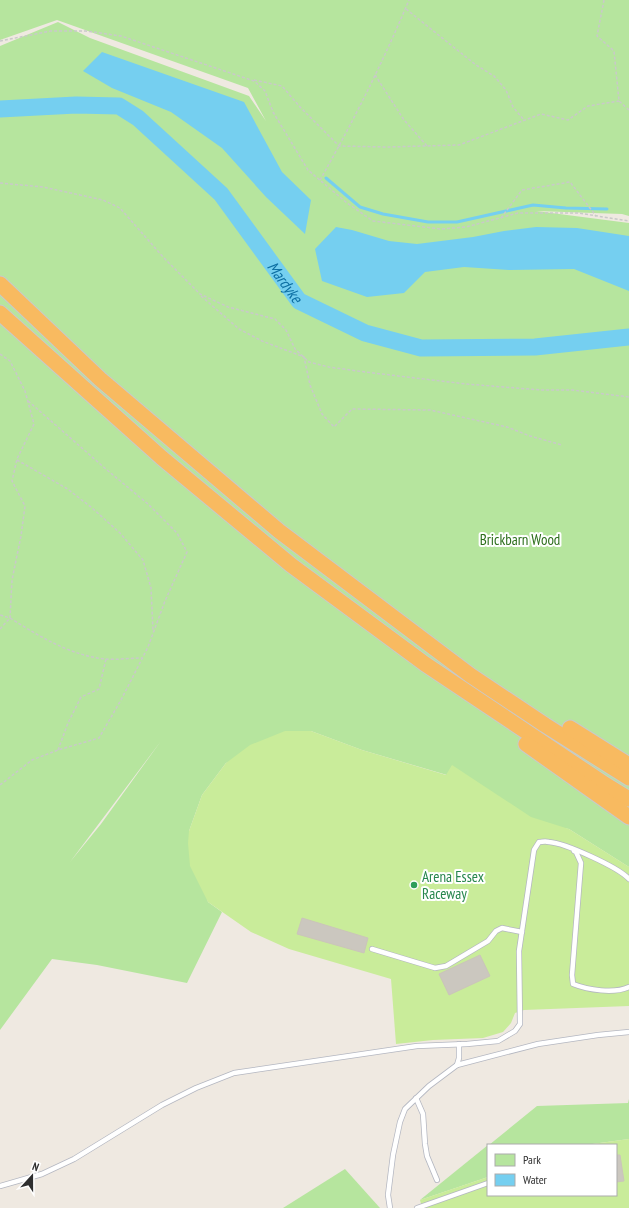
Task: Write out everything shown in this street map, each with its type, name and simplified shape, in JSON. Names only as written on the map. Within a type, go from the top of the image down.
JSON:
[{"type":"highway","points":[[0,284],[100,379],[279,531],[470,675],[629,778]]},
{"type":"highway","points":[[0,313],[167,463],[291,565],[425,664],[629,799]]},
{"type":"highway","points":[[443,654],[482,671],[532,705],[629,765]]},
{"type":"highway","points":[[425,664],[463,699],[629,817]]},
{"type":"lane","points":[[0,1186],[42,1174],[74,1160],[162,1105],[196,1088],[234,1073],[417,1046],[498,1041],[515,1031],[520,1024],[519,951],[534,850],[539,842],[549,842],[562,845],[608,864],[629,878]]},
{"type":"lane","points":[[562,845],[576,852],[581,863],[572,975],[573,984],[584,988],[600,990],[620,990],[629,987]]},
{"type":"lane","points":[[372,950],[435,968],[446,966],[488,941],[496,931],[502,928],[522,932]]},
{"type":"lane","points":[[390,1208],[388,1195],[393,1155],[400,1122],[405,1109],[429,1086],[457,1065],[538,1044],[629,1032]]},
{"type":"lane","points":[[457,1065],[459,1058],[459,1044]]},
{"type":"lane","points":[[416,1098],[423,1114],[425,1144],[437,1180]]},
{"type":"lane","points":[[417,1208],[487,1183]]},
{"type":"path","points":[[320,180],[375,75],[409,0]]},
{"type":"path","points":[[604,0],[597,36],[614,51],[619,101],[629,110]]},
{"type":"path","points":[[406,9],[476,64],[494,76],[506,90],[513,106],[524,120]]},
{"type":"path","points":[[0,41],[51,31],[86,31],[121,36],[254,81],[265,91],[273,112],[308,170],[347,203],[373,221],[441,229],[466,227],[518,213],[578,213],[629,221]]},
{"type":"path","points":[[375,75],[404,120],[427,146]]},
{"type":"path","points":[[246,78],[282,86],[300,108],[339,146],[459,145],[541,114],[568,120],[588,106],[619,101]]},
{"type":"path","points":[[501,218],[522,190],[570,182],[596,216]]},
{"type":"path","points":[[0,183],[50,189],[103,200],[120,208],[163,258],[239,329],[262,341],[304,357]]},
{"type":"path","points":[[200,294],[228,307],[275,319],[286,330],[295,349],[309,362],[365,372],[466,384],[572,390],[629,397]]},
{"type":"path","points":[[0,354],[10,361],[25,391],[34,424],[17,460],[12,481],[25,506],[21,536],[12,580],[10,618],[0,629]]},
{"type":"path","points":[[304,357],[310,384],[322,414],[334,427],[352,409],[430,410],[507,427],[530,436],[562,445]]},
{"type":"path","points":[[0,786],[32,760],[58,750],[99,738],[121,700],[142,658],[186,552],[177,533],[148,504],[27,400]]},
{"type":"path","points":[[17,460],[66,488],[91,507],[120,533],[143,560],[151,588],[153,633]]},
{"type":"path","points":[[0,615],[10,618],[42,638],[80,655],[106,659],[142,658]]},
{"type":"path","points":[[58,750],[68,723],[81,697],[99,689],[106,659]]},
{"type":"green space","name":"Brickbarn Wood","points":[[0,0],[629,0],[629,216],[622,214],[536,211],[629,223],[629,867],[569,829],[530,822],[452,766],[447,775],[362,750],[311,731],[226,763],[202,795],[189,831],[208,902],[222,912],[187,983],[97,965],[52,959],[0,1030],[0,46],[58,22],[90,38],[249,96],[266,121],[248,88],[57,20],[0,40]],"holes":[[[161,741],[101,824],[70,862]]]},
{"type":"green space","name":"Arena Essex Raceway","points":[[285,731],[311,731],[362,750],[446,775],[452,765],[531,817],[569,829],[629,867],[629,1006],[524,1010],[515,1013],[511,1023],[503,1032],[483,1038],[433,1040],[396,1044],[391,979],[289,949],[251,932],[208,902],[190,866],[188,843],[189,831],[202,795],[226,763],[250,745]]},
{"type":"green space","points":[[629,1099],[629,1139],[592,1144],[490,1144],[537,1106],[628,1103]]},
{"type":"green space","points":[[629,1139],[629,1208],[422,1208],[420,1200],[487,1177],[487,1196],[617,1196],[617,1144],[592,1144]]},
{"type":"green space","points":[[487,1146],[487,1177],[420,1200]]},
{"type":"green space","points":[[345,1169],[380,1208],[283,1208]]},
{"type":"water","points":[[102,52],[244,102],[282,172],[311,200],[305,234],[266,197],[222,148],[171,112],[112,88],[83,71]]},
{"type":"water","points":[[336,227],[389,241],[417,244],[536,227],[577,228],[629,236],[629,291],[574,269],[509,270],[464,267],[425,272],[404,293],[367,297],[322,281],[315,249]]},
{"type":"building","points":[[302,918],[368,938],[364,953],[297,934]]},
{"type":"building","points":[[480,955],[490,976],[449,995],[439,974]]},
{"type":"building","points":[[617,1155],[620,1155],[624,1181],[617,1182]]},
{"type":"waterway","name":"Mardyke","points":[[0,109],[76,105],[119,106],[138,118],[221,194],[299,301],[365,333],[421,348],[535,347],[629,337]]},
{"type":"waterway","points":[[326,178],[360,207],[383,214],[428,222],[457,222],[533,205],[566,208],[607,209]]},
{"type":"place","name":"Arena Essex Raceway","points":[[414,885]]}]
